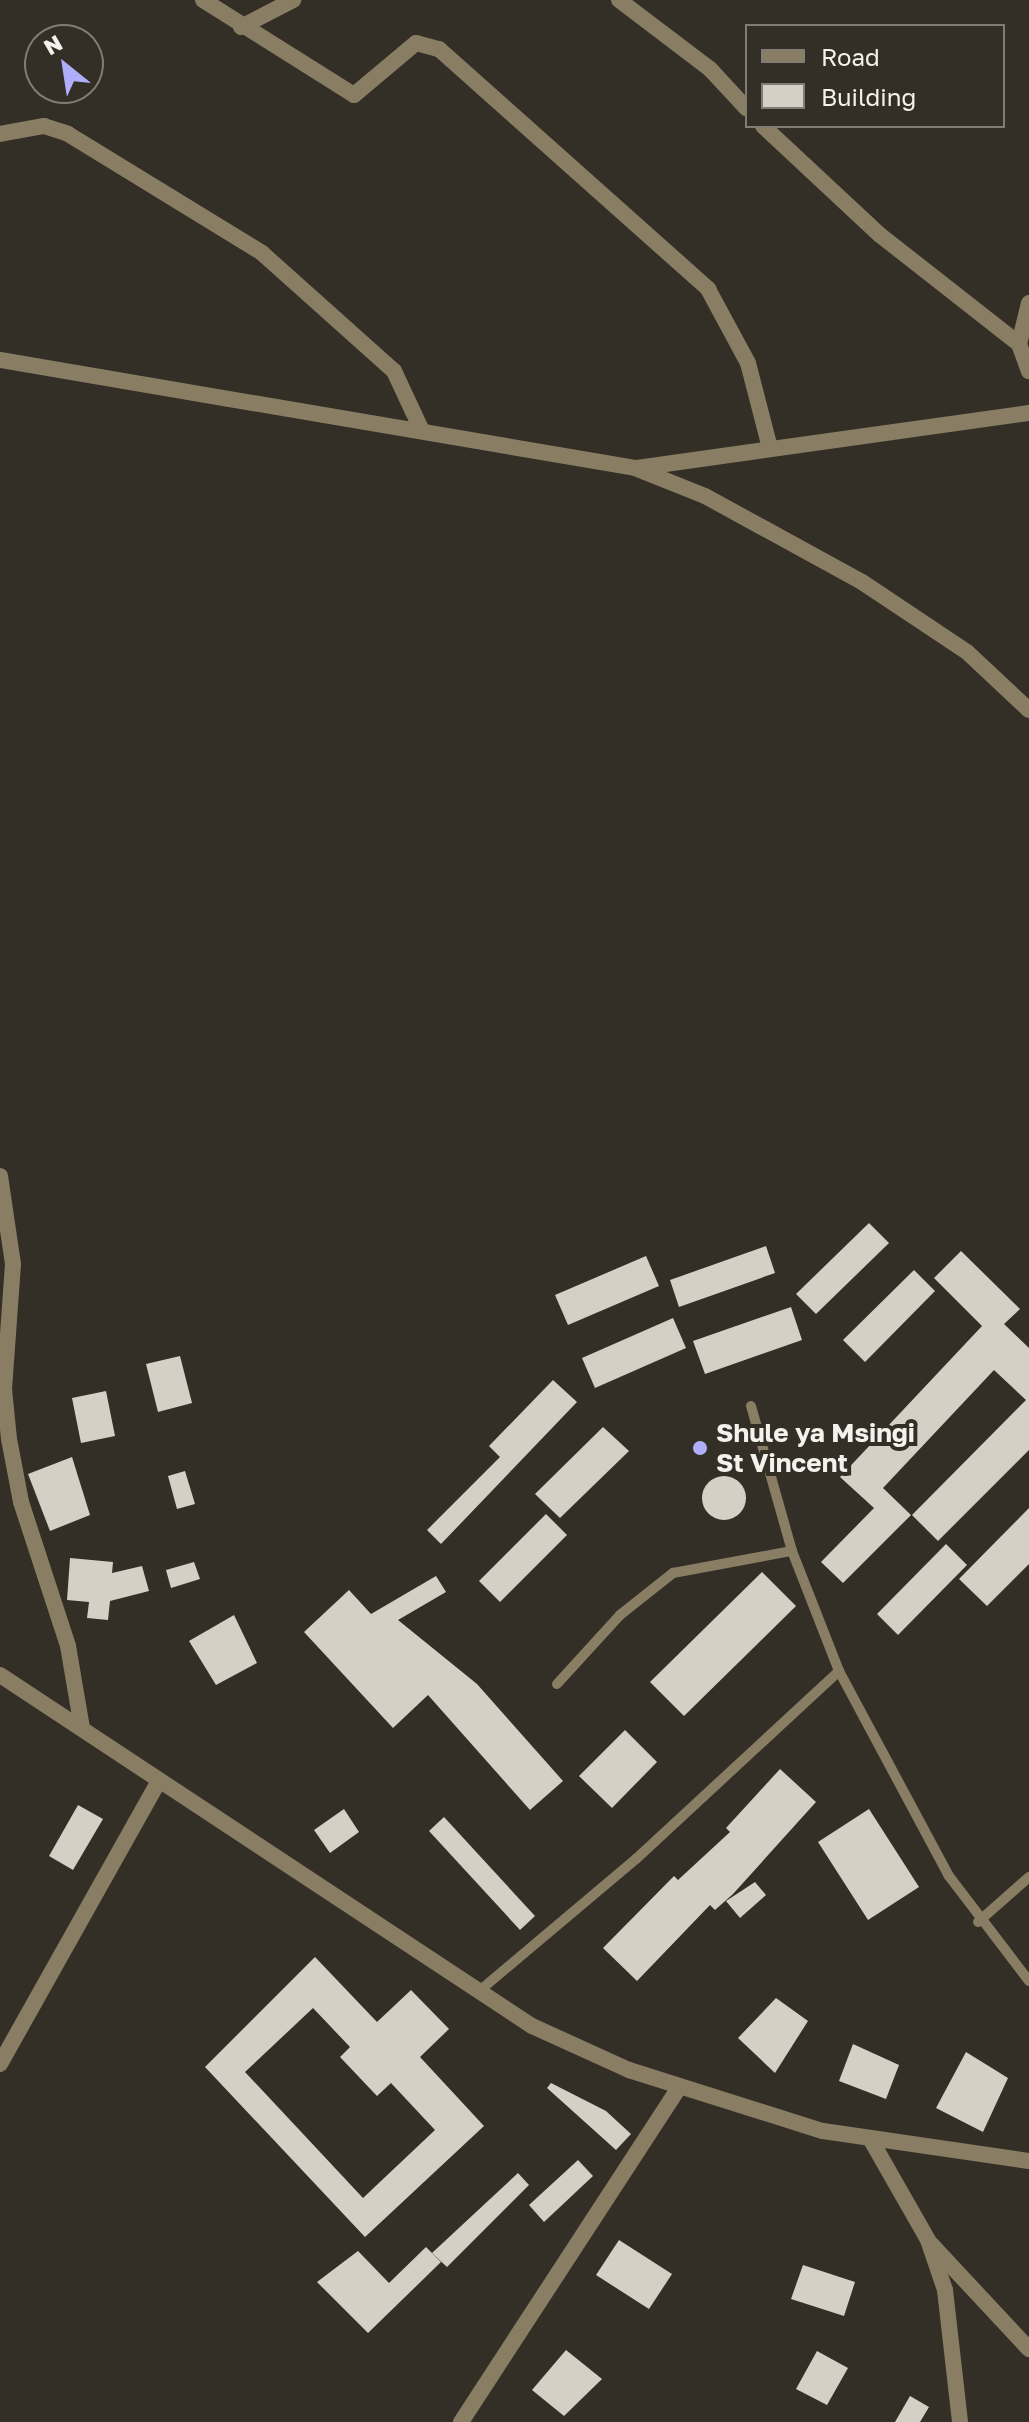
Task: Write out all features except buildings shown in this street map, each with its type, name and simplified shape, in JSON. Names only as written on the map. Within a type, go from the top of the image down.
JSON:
[{"type":"street","points":[[203,0],[241,27],[354,95],[416,43],[439,49],[708,289],[748,363],[769,444]]},
{"type":"street","points":[[241,27],[293,0]]},
{"type":"street","points":[[619,0],[710,69],[745,107]]},
{"type":"street","points":[[0,134],[44,126],[68,134],[262,253],[394,371],[421,429]]},
{"type":"street","points":[[765,128],[880,235],[1019,344],[1029,371]]},
{"type":"street","points":[[1019,344],[1029,303]]},
{"type":"street","points":[[0,360],[421,429],[635,468],[705,496],[862,582],[967,652],[1029,710]]},
{"type":"street","points":[[635,468],[769,444],[1029,413]]},
{"type":"street","points":[[0,1176],[13,1264],[5,1303],[3,1416],[21,1502],[68,1646],[82,1728]]},
{"type":"street","points":[[0,1675],[82,1728],[157,1784],[532,2026],[679,2087],[871,2140],[1029,2161]]},
{"type":"street","points":[[0,2064],[157,1784]]},
{"type":"street","points":[[461,2422],[679,2087]]},
{"type":"street","points":[[871,2140],[928,2240],[945,2290],[960,2422]]},
{"type":"street","points":[[928,2240],[1029,2349]]},
{"type":"lane","points":[[751,1406],[792,1551],[839,1671],[978,1922],[1029,1981]]},
{"type":"lane","points":[[557,1684],[620,1615],[673,1573],[792,1551]]},
{"type":"lane","points":[[478,1992],[636,1859],[839,1671]]},
{"type":"lane","points":[[978,1922],[1029,1877]]},
{"type":"place","name":"Shule ya Msingi St Vincent","points":[[700,1448]]}]
